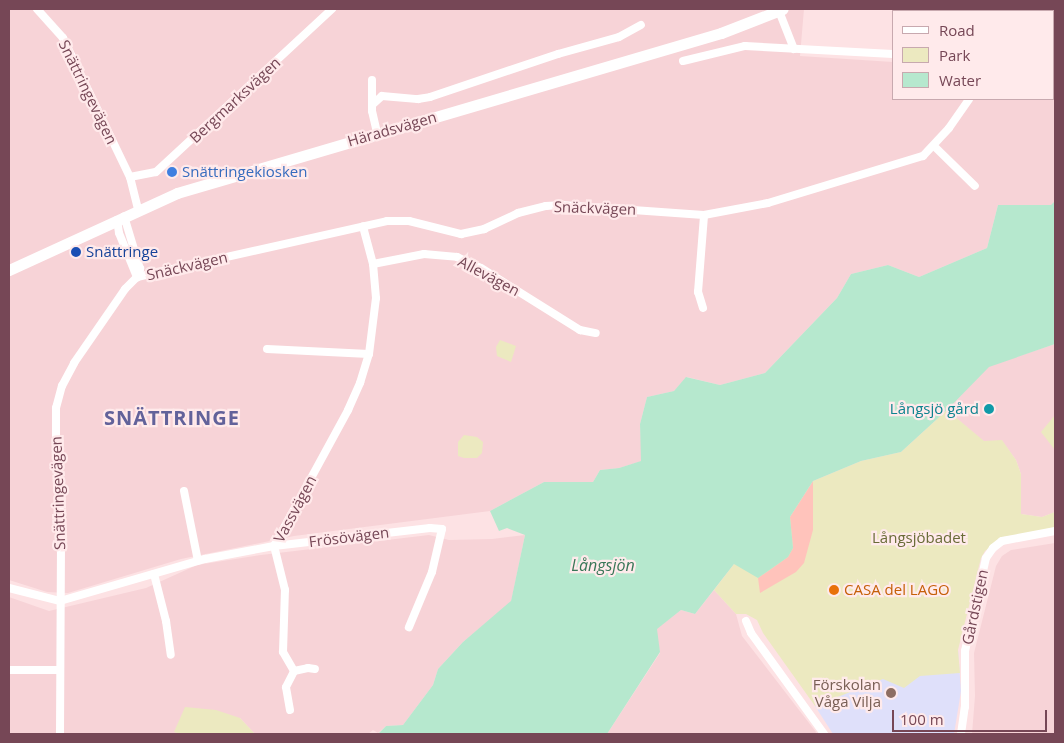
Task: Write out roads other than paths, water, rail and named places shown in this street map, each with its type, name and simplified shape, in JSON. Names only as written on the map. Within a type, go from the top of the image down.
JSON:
[{"type":"street","name":"Snättringevägen","points":[[37,9],[63,38],[130,177],[138,209]]},
{"type":"street","name":"Bergmarksvägen","points":[[130,177],[156,172],[332,9]]},
{"type":"street","points":[[781,10],[794,49]]},
{"type":"street","name":"Häradsvägen","points":[[9,270],[138,209],[178,193],[721,33],[781,10]]},
{"type":"street","name":"Häradsvägen","points":[[373,104],[382,96],[418,100],[430,97],[558,54],[619,37],[641,25]]},
{"type":"street","points":[[683,61],[745,46],[892,54]]},
{"type":"street","points":[[372,80],[373,117],[377,133]]},
{"type":"street","name":"Snäckvägen","points":[[137,277],[396,220],[454,233],[470,233],[528,210],[562,205],[704,215],[768,203],[923,156],[934,146],[968,100]]},
{"type":"street","points":[[934,146],[975,186]]},
{"type":"street","points":[[703,308],[698,292],[704,215]]},
{"type":"street","points":[[121,218],[140,269],[137,277]]},
{"type":"street","name":"Vassvägen","points":[[294,671],[283,652],[286,598],[274,546],[348,410],[360,383],[369,354],[376,298],[373,264],[364,226]]},
{"type":"street","name":"Allevägen","points":[[373,264],[424,254],[457,257],[481,268],[580,330],[596,333]]},
{"type":"street","name":"Snättringevägen","points":[[60,734],[61,533],[56,434],[58,399],[74,363],[125,289],[137,277]]},
{"type":"street","points":[[267,349],[369,354]]},
{"type":"street","points":[[184,491],[198,561]]},
{"type":"street","name":"Frösövägen","points":[[60,601],[198,561],[274,546],[430,528],[442,529],[432,572],[409,627]]},
{"type":"street","name":"Gårdstigen","points":[[961,734],[965,707],[965,651],[986,558],[993,548],[1002,541],[1055,531]]},
{"type":"street","points":[[154,574],[166,621],[171,655]]},
{"type":"street","points":[[9,588],[60,601]]},
{"type":"street","points":[[746,621],[751,633],[824,734]]},
{"type":"street","points":[[290,710],[286,687],[294,671],[308,668],[315,669]]},
{"type":"street","points":[[9,670],[60,670]]},
{"type":"water","name":"Långsjön","points":[[1055,201],[1055,344],[989,367],[947,410],[901,452],[861,461],[813,481],[790,517],[793,548],[788,557],[758,578],[734,564],[695,614],[681,610],[657,629],[660,652],[607,734],[378,734],[386,726],[403,725],[433,685],[438,669],[463,642],[511,601],[525,535],[507,528],[499,531],[490,511],[544,482],[593,482],[600,470],[619,468],[641,461],[640,424],[647,397],[674,391],[686,377],[720,385],[765,373],[837,298],[851,274],[888,265],[919,277],[987,248],[998,205],[1051,205]]},
{"type":"place","name":"Snättringekiosken","points":[[172,172]]},
{"type":"place","name":"Snättringe","points":[[76,252]]},
{"type":"place","name":"Långsjö gård","points":[[989,409]]},
{"type":"place","name":"CASA del LAGO","points":[[834,590]]},
{"type":"place","name":"Förskolan Våga Vilja","points":[[891,693]]},
{"type":"district","name":"SNÄTTRINGE","points":[[172,417]]},
{"type":"park label","name":"Långsjöbadet","points":[[919,538]]}]
